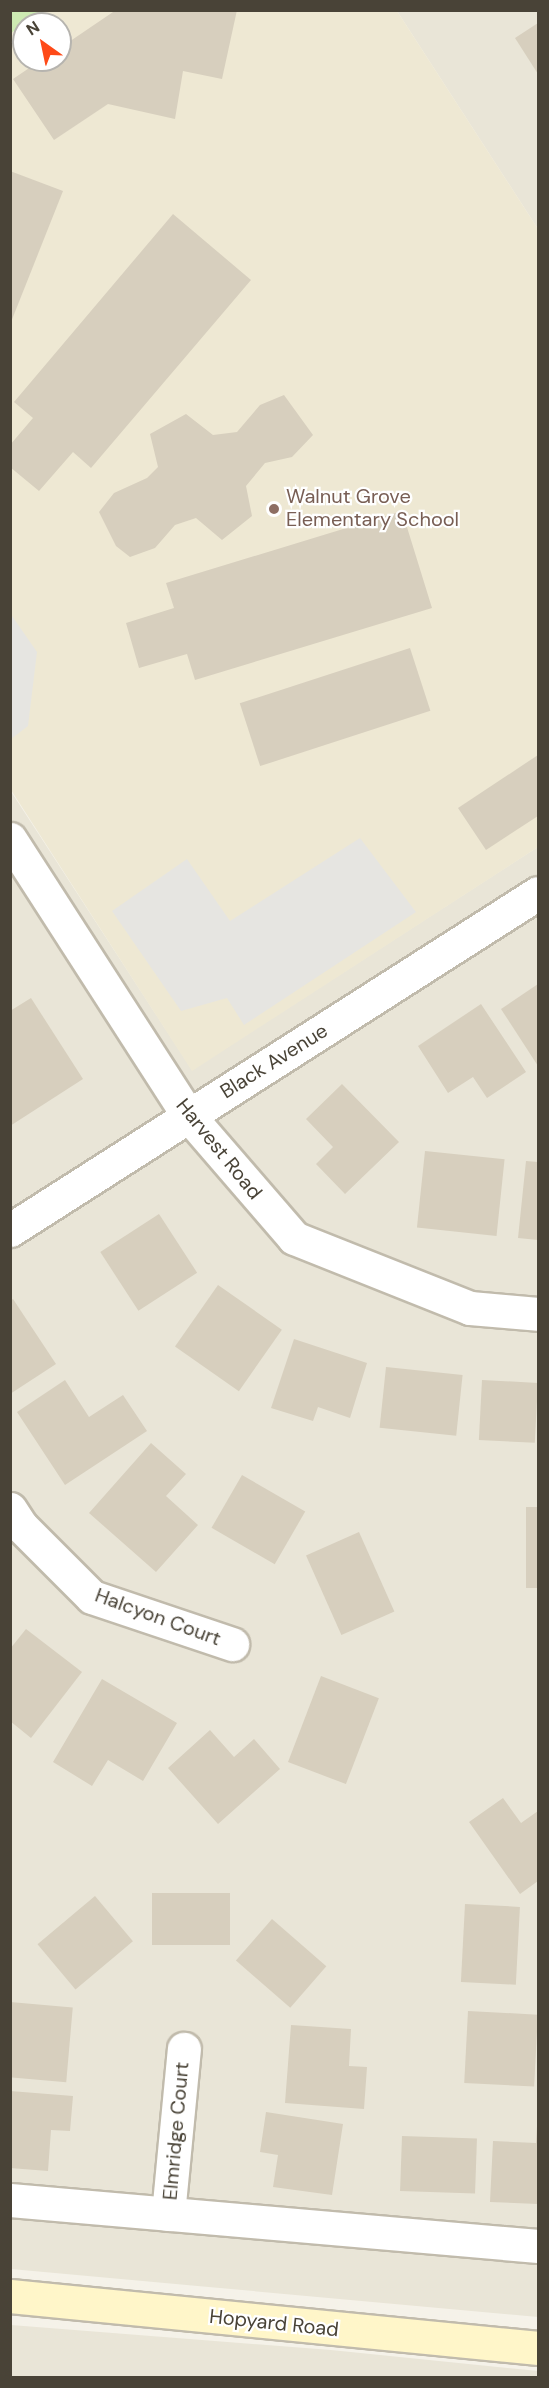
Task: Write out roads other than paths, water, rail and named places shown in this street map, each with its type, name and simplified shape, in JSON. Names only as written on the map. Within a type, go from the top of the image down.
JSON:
[{"type":"main road","name":"Hopyard Road","points":[[10,2296],[538,2348]]},
{"type":"street","name":"Harvest Road","points":[[10,839],[188,1115],[294,1238],[470,1308],[538,1314]]},
{"type":"street","name":"Black Avenue","points":[[10,1230],[538,893]]},
{"type":"street","name":"Halcyon Court","points":[[10,1509],[21,1526],[92,1597],[232,1644]]},
{"type":"street","name":"Elmridge Court","points":[[168,2214],[184,2049]]},
{"type":"street","points":[[10,2200],[538,2246]]},
{"type":"place","name":"Walnut Grove Elementary School","points":[[274,509]]}]
